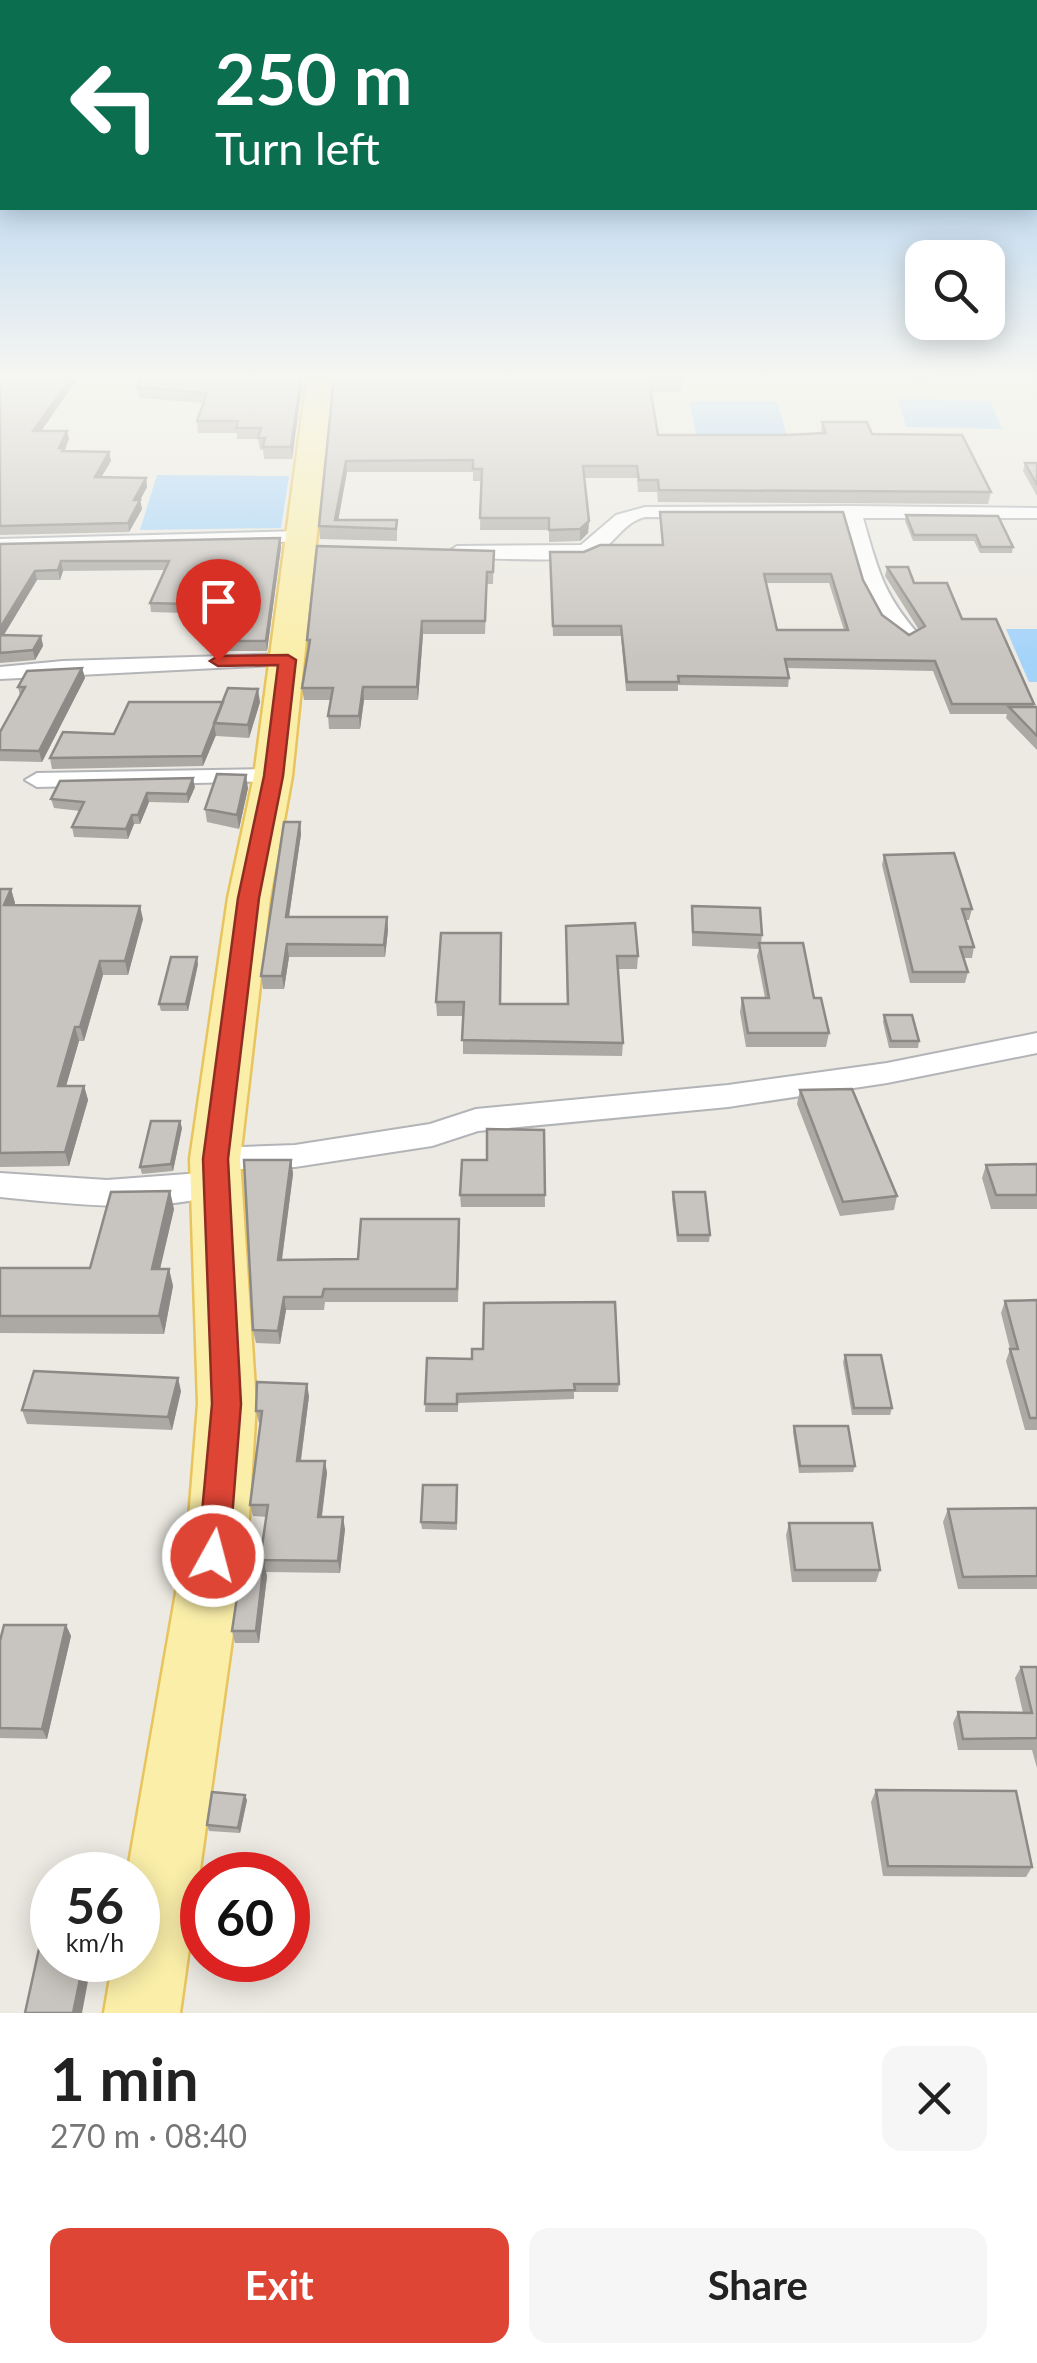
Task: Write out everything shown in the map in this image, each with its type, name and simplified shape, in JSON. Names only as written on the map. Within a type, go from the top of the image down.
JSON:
[{"type":"main road","points":[[142,2013],[218,1518],[227,1404],[215,1172],[249,898],[274,776],[307,544],[313,472]]},
{"type":"street","points":[[852,511],[885,608],[893,623],[909,635]]},
{"type":"street","points":[[438,552],[584,551],[595,548],[610,526],[626,514],[645,512],[1037,513]]},
{"type":"street","points":[[0,545],[307,544]]},
{"type":"street","points":[[0,672],[63,666],[288,660]]},
{"type":"street","points":[[37,780],[274,776]]},
{"type":"street","points":[[0,1185],[105,1196],[165,1193],[215,1172],[432,1134],[476,1120],[728,1096],[887,1073],[1037,1042]]},
{"type":"water","points":[[157,475],[289,476],[281,528],[140,530]]},
{"type":"water","points":[[1006,629],[1037,629],[1037,682],[1029,682]]},
{"type":"building","points":[[0,472],[98,472],[95,477],[146,478],[128,523],[0,526]]},
{"type":"building","points":[[324,472],[344,472],[335,520],[397,520],[396,529],[319,526]]},
{"type":"building","points":[[482,472],[584,472],[589,521],[580,529],[549,530],[549,518],[480,518]]},
{"type":"building","points":[[638,472],[981,472],[991,492],[659,490],[658,480],[639,480]]},
{"type":"building","points":[[660,512],[843,512],[863,580],[882,615],[909,635],[925,626],[887,567],[908,567],[914,583],[947,583],[962,619],[996,619],[1034,704],[952,704],[935,661],[785,659],[789,678],[678,676],[679,682],[627,682],[621,626],[553,626],[550,552],[584,552],[600,545],[663,545]],"holes":[[[764,574],[831,574],[848,630],[777,630]]]},
{"type":"building","points":[[906,515],[998,516],[1013,547],[981,547],[976,535],[914,535]]},
{"type":"building","points":[[280,538],[266,641],[223,641],[232,617],[216,616],[221,605],[150,603],[169,561],[61,561],[58,570],[35,571],[0,628],[0,544]]},
{"type":"building","points":[[317,546],[494,551],[493,572],[487,572],[485,621],[422,621],[417,687],[363,687],[359,716],[328,716],[333,688],[302,688]]},
{"type":"building","points":[[0,635],[41,636],[33,650],[0,653]]},
{"type":"building","points":[[82,668],[39,751],[0,750],[0,732],[25,687],[18,687],[27,671]]},
{"type":"building","points":[[228,688],[258,689],[248,725],[214,723]]},
{"type":"building","points":[[129,702],[223,702],[202,756],[50,758],[63,732],[114,734]]},
{"type":"building","points":[[1009,707],[1037,707],[1037,736]]},
{"type":"building","points":[[217,774],[246,775],[237,815],[205,809]]},
{"type":"building","points":[[193,778],[187,794],[147,793],[138,815],[132,815],[126,829],[72,827],[84,802],[51,799],[60,781]]},
{"type":"building","points":[[284,822],[300,822],[286,917],[387,917],[384,945],[287,944],[282,976],[261,976]]},
{"type":"building","points":[[954,853],[972,909],[962,909],[974,947],[960,947],[968,972],[913,972],[884,855]]},
{"type":"building","points":[[0,889],[11,889],[4,905],[140,906],[125,961],[100,961],[80,1027],[75,1027],[58,1086],[84,1086],[65,1152],[0,1153]]},
{"type":"building","points":[[692,906],[760,908],[762,935],[693,932]]},
{"type":"building","points":[[635,923],[638,956],[617,956],[623,1043],[462,1040],[464,1002],[436,1002],[441,933],[501,933],[500,1004],[568,1004],[566,926]]},
{"type":"building","points":[[759,943],[803,943],[814,998],[821,998],[829,1033],[748,1033],[742,998],[769,998]]},
{"type":"building","points":[[171,957],[197,957],[186,1004],[159,1004]]},
{"type":"building","points":[[884,1015],[912,1015],[919,1041],[891,1041]]},
{"type":"building","points":[[852,1089],[897,1196],[843,1202],[800,1090]]},
{"type":"building","points":[[151,1121],[180,1121],[171,1164],[140,1167]]},
{"type":"building","points":[[487,1129],[544,1130],[545,1195],[460,1195],[462,1160],[487,1160]]},
{"type":"building","points":[[244,1160],[291,1160],[278,1260],[358,1259],[361,1219],[459,1219],[457,1289],[324,1289],[322,1297],[284,1297],[278,1331],[253,1330]]},
{"type":"building","points":[[1037,1164],[1037,1195],[996,1195],[986,1165]]},
{"type":"building","points":[[170,1191],[152,1269],[169,1269],[159,1316],[0,1316],[0,1268],[90,1268],[111,1192]]},
{"type":"building","points":[[673,1192],[705,1192],[710,1235],[678,1235]]},
{"type":"building","points":[[1037,1300],[1037,1418],[1030,1418],[1010,1349],[1018,1349],[1005,1301]]},
{"type":"building","points":[[615,1302],[619,1384],[574,1384],[575,1390],[457,1394],[457,1404],[425,1404],[427,1358],[472,1359],[472,1349],[483,1349],[484,1303]]},
{"type":"building","points":[[845,1355],[881,1355],[892,1408],[854,1408]]},
{"type":"building","points":[[34,1371],[178,1378],[168,1417],[22,1410]]},
{"type":"building","points":[[257,1382],[307,1384],[297,1461],[325,1461],[318,1517],[343,1517],[338,1561],[260,1560],[268,1505],[250,1505],[262,1411],[256,1411]]},
{"type":"building","points":[[794,1426],[848,1426],[855,1466],[800,1466]]},
{"type":"building","points":[[423,1485],[457,1485],[456,1523],[421,1522]]},
{"type":"building","points":[[1037,1508],[1037,1576],[963,1577],[948,1509]]},
{"type":"building","points":[[789,1523],[872,1523],[880,1570],[795,1570]]},
{"type":"building","points":[[242,1563],[264,1563],[256,1631],[232,1631]]},
{"type":"building","points":[[4,1625],[66,1625],[42,1729],[0,1728],[0,1641]]},
{"type":"building","points":[[1021,1667],[1037,1667],[1037,1738],[963,1739],[958,1712],[1032,1713]]},
{"type":"building","points":[[876,1790],[1016,1791],[1032,1867],[888,1866]]},
{"type":"building","points":[[212,1792],[245,1795],[238,1828],[207,1825]]},
{"type":"building","points":[[32,1982],[79,1982],[73,2013],[25,2013]]},
{"type":"route","points":[[213,1556],[227,1404],[215,1159],[249,898],[274,776],[288,660],[218,661]]}]
